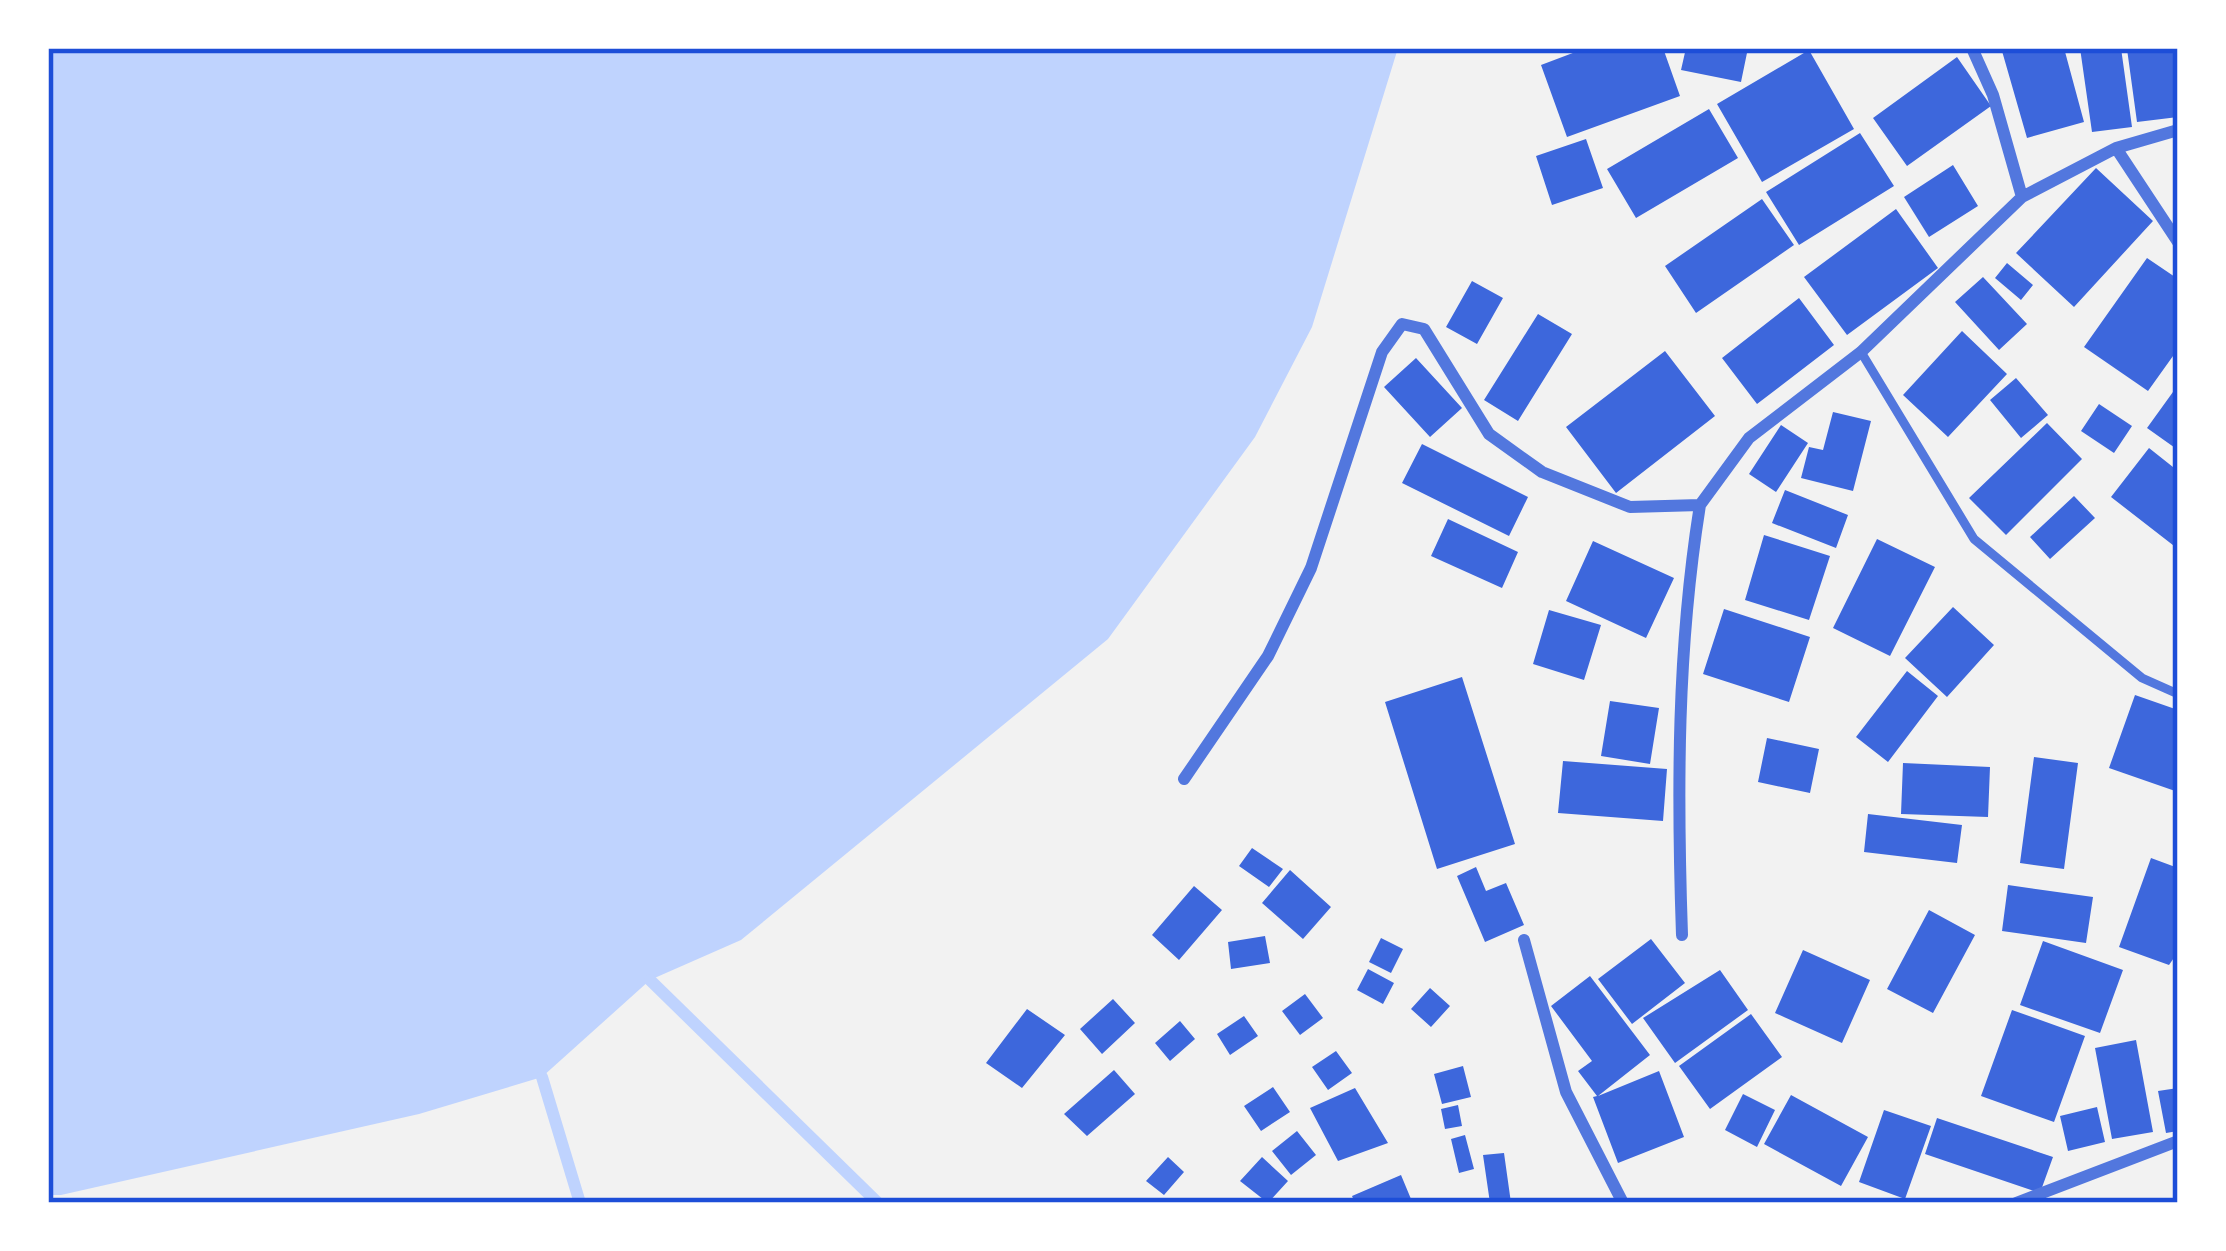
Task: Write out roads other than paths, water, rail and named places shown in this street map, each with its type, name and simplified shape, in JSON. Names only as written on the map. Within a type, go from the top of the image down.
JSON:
[{"type":"street","points":[[1972,48],[1993,95],[2022,196]]},
{"type":"street","points":[[1682,935],[1677,797],[1683,611],[1700,506],[1749,438],[1861,352],[2022,196],[2116,148],[2178,130]]},
{"type":"street","points":[[2116,148],[2178,242]]},
{"type":"street","points":[[1184,779],[1268,656],[1311,568],[1382,352],[1402,324],[1424,329],[1489,434],[1542,472],[1630,507],[1700,506]]},
{"type":"street","points":[[1524,940],[1566,1092],[1623,1203]]},
{"type":"street","points":[[2016,1203],[2178,1141]]},
{"type":"lane","points":[[1861,352],[1974,539],[2142,678],[2178,694]]},
{"type":"water","points":[[48,48],[1398,48],[1312,327],[1255,437],[1108,639],[741,940],[650,980],[542,1077],[419,1114],[48,1195]]},
{"type":"waterway","points":[[650,980],[878,1203]]},
{"type":"waterway","points":[[542,1077],[580,1203]]}]
